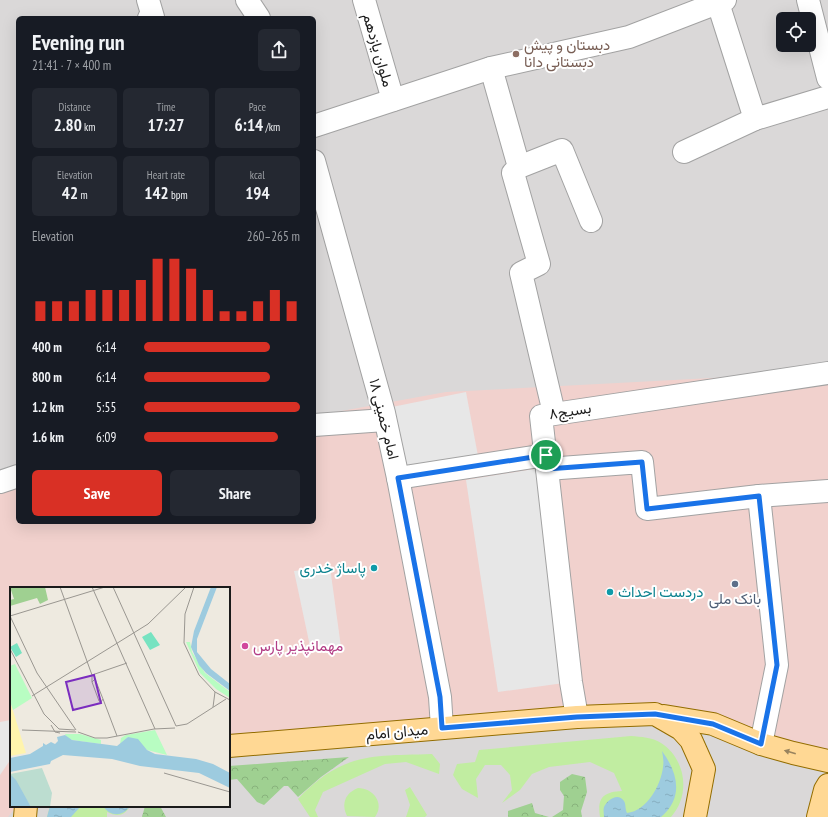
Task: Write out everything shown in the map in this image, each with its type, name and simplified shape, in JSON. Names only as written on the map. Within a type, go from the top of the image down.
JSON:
[{"type":"main road","name":"میدان امام","points":[[230,746],[577,717],[655,714],[713,724],[761,744],[828,761]]},
{"type":"main road","points":[[655,714],[681,729],[690,740],[704,769],[695,817]]},
{"type":"main road","points":[[818,817],[825,790],[828,785]]},
{"type":"main road","points":[[25,817],[26,807]]},
{"type":"street","points":[[148,0],[153,16]]},
{"type":"street","points":[[247,0],[258,16]]},
{"type":"street","name":"ملوان یازدهم","points":[[364,0],[393,100]]},
{"type":"street","points":[[808,0],[827,73]]},
{"type":"street","points":[[316,125],[491,68],[629,37],[721,1],[755,119]]},
{"type":"street","points":[[491,68],[519,167]]},
{"type":"street","points":[[684,152],[755,119],[828,97]]},
{"type":"street","points":[[554,414],[521,273],[539,264],[513,173],[519,167],[562,150],[591,220]]},
{"type":"street","name":"امام خمینی ۱۸","points":[[316,168],[385,420],[398,478],[440,697],[442,728]]},
{"type":"street","name":"بسیج۸","points":[[577,717],[571,682],[541,416],[828,373]]},
{"type":"street","points":[[316,425],[385,420]]},
{"type":"street","points":[[398,478],[547,462],[642,462],[647,509],[759,496],[828,491]]},
{"type":"street","points":[[0,482],[16,477]]},
{"type":"street","points":[[759,496],[777,665],[761,744]]},
{"type":"shaded area","points":[[0,0],[828,0],[828,817],[0,817]]},
{"type":"shaded area","points":[[828,372],[828,760],[655,714],[230,747],[230,587],[10,587],[10,807],[16,807],[8,817],[0,817],[0,482],[16,477],[16,524],[316,524],[316,416],[446,392]]},
{"type":"shaded area","points":[[466,392],[478,456],[404,470],[392,407]]},
{"type":"shaded area","points":[[540,468],[571,682],[498,692],[466,480]]},
{"type":"shaded area","points":[[330,567],[341,647],[311,651],[294,571]]},
{"type":"shaded area","points":[[10,720],[10,760],[0,775],[0,722]]},
{"type":"green space","points":[[631,736],[658,741],[676,758],[683,778],[683,788],[677,808],[671,817],[600,817],[599,810],[603,797],[610,793],[622,791],[614,773],[590,762],[549,767],[532,774],[520,790],[502,803],[512,790],[510,775],[501,765],[485,765],[476,779],[478,798],[462,789],[453,775],[457,764],[475,762],[479,750]]},
{"type":"green space","points":[[432,754],[440,764],[439,774],[406,762],[385,764],[323,792],[315,810],[318,817],[310,817],[298,799],[329,772],[344,765],[375,757]]},
{"type":"green space","points":[[349,757],[321,777],[298,797],[288,786],[284,786],[264,805],[257,802],[237,779],[230,780],[230,766]]},
{"type":"green space","points":[[572,774],[585,777],[587,792],[581,811],[582,817],[552,817],[563,810],[564,796],[560,790],[560,782]]},
{"type":"green space","points":[[410,787],[427,815],[425,817],[406,817],[410,805],[405,790]]},
{"type":"green space","points":[[358,788],[373,793],[376,797],[379,807],[375,817],[347,816],[344,807],[345,799],[350,793]]},
{"type":"green space","points":[[532,803],[535,813],[549,817],[508,817],[508,811]]},
{"type":"green space","points":[[50,807],[129,807],[126,812],[120,815],[114,815],[107,812],[107,817],[47,817]]},
{"type":"green space","points":[[145,807],[161,807],[166,817],[142,817]]},
{"type":"water","points":[[662,751],[675,776],[676,793],[668,809],[661,817],[604,817],[604,807],[613,798],[622,798],[625,802],[627,813],[641,808],[647,802],[656,789],[662,774]]},
{"type":"water","points":[[50,807],[80,807],[71,817],[47,817]]},
{"type":"water","points":[[104,807],[129,807],[120,814],[113,814]]},
{"type":"place","name":"دبستان و پیش دبستانی دانا","points":[[516,54]]},
{"type":"place","name":"پاساژ خدری","points":[[374,568]]},
{"type":"place","name":"بانک ملی","points":[[735,584]]},
{"type":"place","name":"دردست احداث","points":[[610,592]]},
{"type":"place","name":"مهمانپذیر پارس","points":[[245,646]]},
{"type":"route","points":[[546,455],[547,469],[642,462],[647,509],[759,496],[777,665],[761,744],[713,724],[655,714],[577,717],[442,728],[440,697],[398,478],[546,455]]}]
